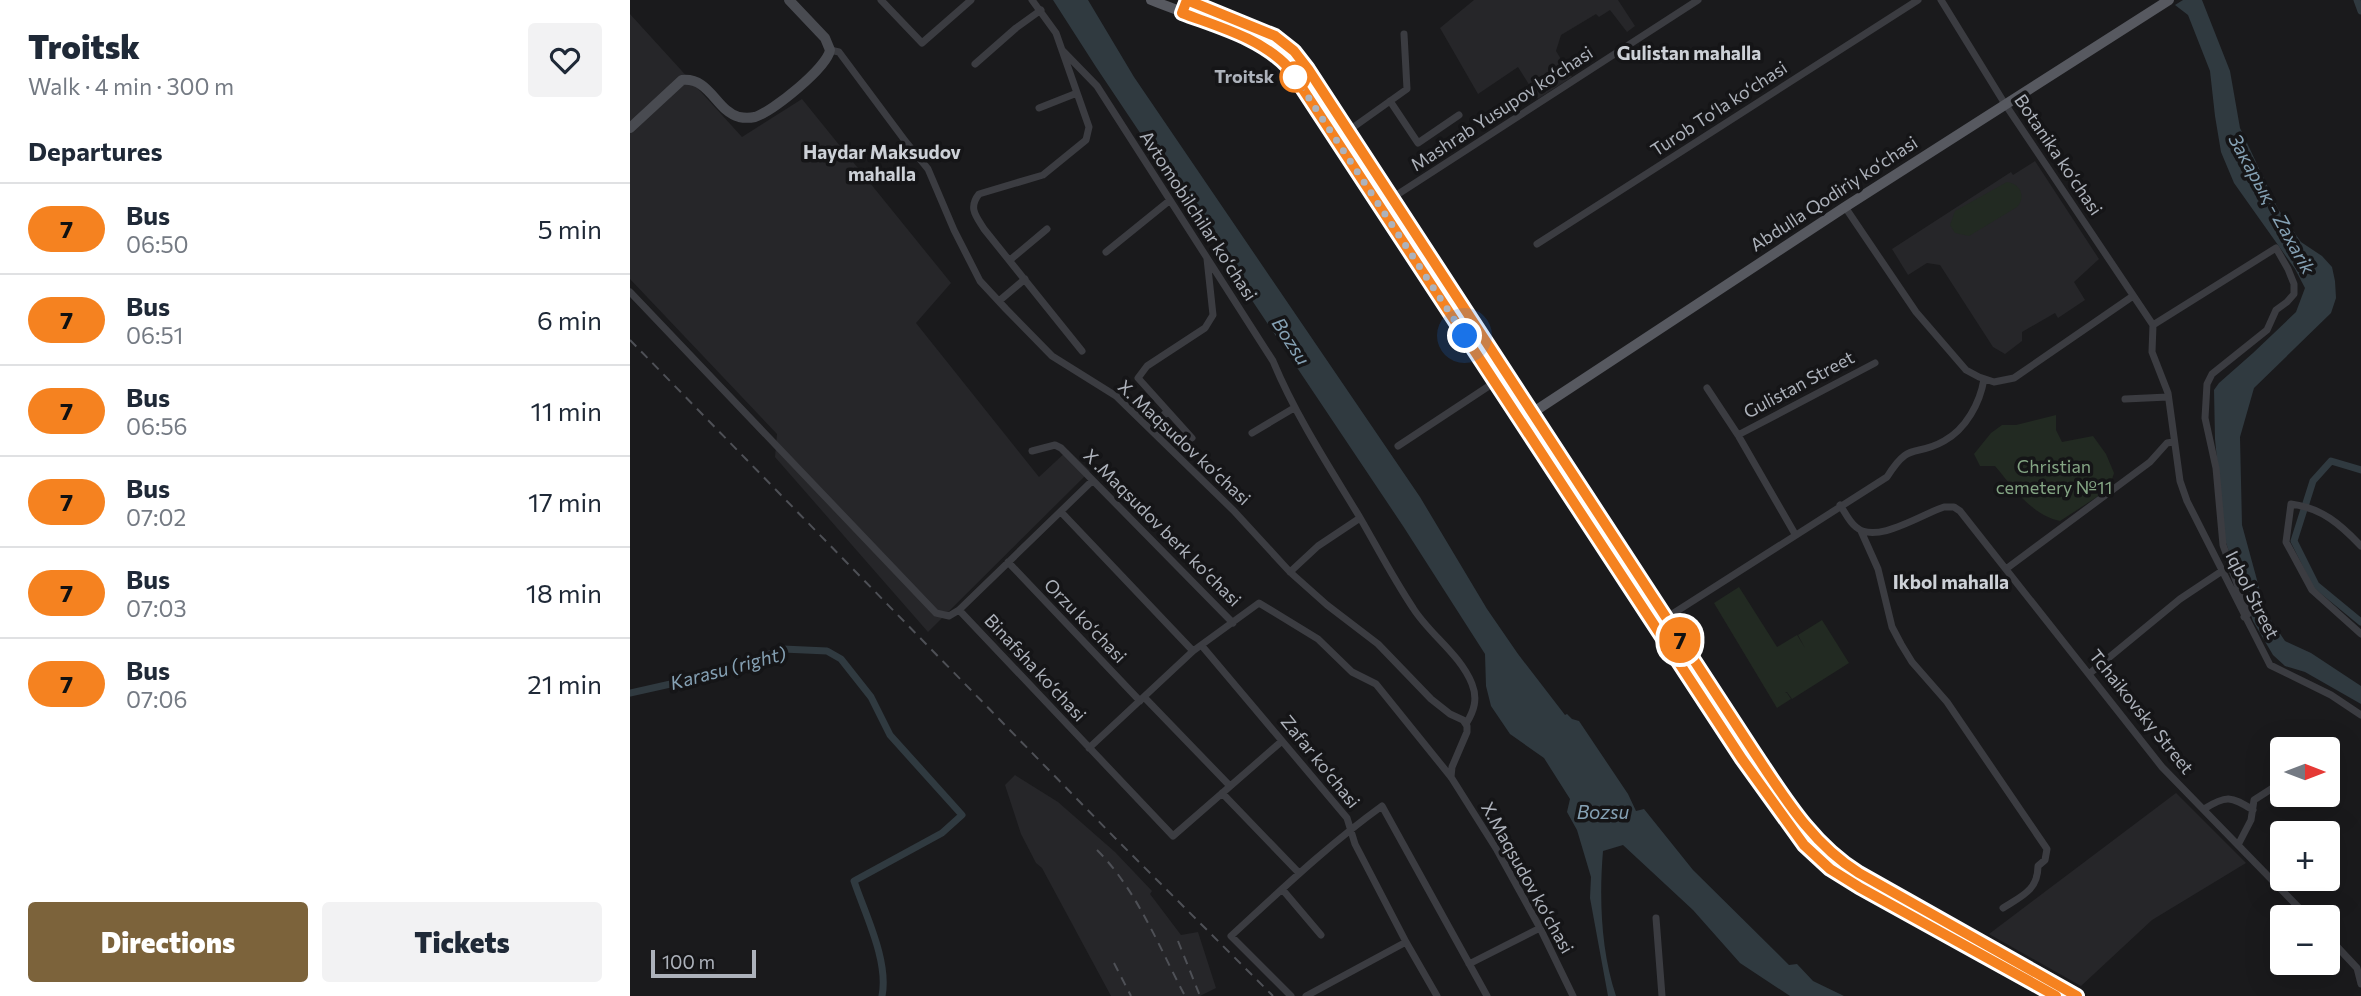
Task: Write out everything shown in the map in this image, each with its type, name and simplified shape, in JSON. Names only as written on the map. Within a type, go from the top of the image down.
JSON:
[{"type":"main road","points":[[1151,0],[1258,44],[1289,68],[1742,759],[1808,850],[1830,869],[1859,887],[2056,996]]},
{"type":"main road","points":[[1182,13],[1187,0],[1281,40],[1308,69],[1666,618],[1790,805],[1814,835],[1850,868],[2077,996]]},
{"type":"main road","name":"Abdulla Qodiriy ko‘chasi","points":[[1520,421],[1845,206],[2161,2]]},
{"type":"street","name":"X. Maqsudov ko‘chasi","points":[[789,0],[825,38],[830,50],[839,52],[928,169],[954,230],[981,281],[999,301],[1052,356],[1116,396],[1233,510],[1290,572],[1327,605],[1378,644],[1431,699],[1466,724]]},
{"type":"street","points":[[881,0],[922,43],[971,0]]},
{"type":"street","points":[[1032,0],[1056,33],[1089,127],[1086,140],[1043,174],[979,194],[973,202],[973,211],[1082,351]]},
{"type":"street","name":"Mashrab Yusupov ko‘chasi","points":[[1392,198],[1698,0]]},
{"type":"street","name":"Turob To‘la ko‘chasi","points":[[1537,244],[1918,0]]},
{"type":"street","name":"Botanika ko‘chasi","points":[[1941,0],[2005,104],[2153,325]]},
{"type":"street","points":[[975,64],[1041,10]]},
{"type":"street","points":[[1348,131],[1407,89],[1404,34]]},
{"type":"street","points":[[630,128],[677,83],[685,80],[701,84],[734,115],[748,118],[758,116],[793,92],[824,64],[830,50]]},
{"type":"street","name":"Avtomobilchilar ko‘chasi","points":[[1062,50],[1097,86],[1169,201],[1206,254],[1273,361],[1294,408],[1325,463],[1415,612],[1467,673],[1473,687],[1475,709],[1466,724]]},
{"type":"street","points":[[1039,108],[1077,93]]},
{"type":"street","points":[[1390,102],[1418,143],[1459,116]]},
{"type":"street","points":[[1106,252],[1169,201]]},
{"type":"street","points":[[1845,206],[1916,312],[1966,370],[1984,379],[1999,382],[2014,378],[2133,296]]},
{"type":"street","points":[[1010,260],[1047,229]]},
{"type":"street","points":[[2153,325],[2276,248],[2294,284],[2294,294],[2276,310],[2267,330],[2212,374],[2207,384],[2205,418],[2216,468],[2223,545],[2248,614],[2244,617]]},
{"type":"street","points":[[1192,438],[1138,378],[1147,366],[1205,328],[1213,315],[1206,254]]},
{"type":"street","points":[[999,301],[1025,279]]},
{"type":"street","points":[[630,292],[936,613],[949,616],[959,610],[1092,481]]},
{"type":"street","name":"Iqbol Street","points":[[2153,325],[2152,352],[2168,397],[2180,481],[2187,501],[2244,617],[2270,665],[2331,695],[2361,715]]},
{"type":"street","name":"Gulistan Street","points":[[1738,435],[1875,363]]},
{"type":"street","points":[[1666,618],[1887,477],[1906,453],[1940,443],[1951,436],[1975,410],[1981,397],[1984,379]]},
{"type":"street","points":[[1398,446],[1495,382]]},
{"type":"street","name":"Gulistan Street","points":[[1707,388],[1738,435],[1795,534]]},
{"type":"street","points":[[2125,399],[2168,397]]},
{"type":"street","points":[[1252,433],[1294,408]]},
{"type":"street","points":[[1152,430],[1167,411]]},
{"type":"street","points":[[2006,569],[2150,462],[2167,443],[2173,442]]},
{"type":"street","name":"X .Maqsudov berk ko‘chasi","points":[[1032,451],[1055,445],[1061,448],[1233,623]]},
{"type":"street","points":[[2361,546],[2346,531],[2312,507],[2292,504],[2286,542],[2312,590],[2361,634]]},
{"type":"street","points":[[1840,505],[1853,525],[1861,530],[1878,569],[1892,626],[1901,644],[1912,662],[1947,702],[2047,849],[2045,860],[2038,866],[2038,879],[2034,886],[2003,908]]},
{"type":"street","name":"Tchaikovsky Street","points":[[1861,530],[1885,531],[1940,508],[1954,508],[1962,514],[2162,767],[2296,905]]},
{"type":"street","points":[[1061,512],[1193,651]]},
{"type":"street","points":[[1290,572],[1318,546],[1360,518]]},
{"type":"street","name":"Orzu ko‘chasi","points":[[1008,562],[1230,786]]},
{"type":"street","points":[[2089,674],[2180,599],[2221,571]]},
{"type":"street","name":"X.Maqsudov ko‘chasi","points":[[1233,623],[1259,603],[1318,639],[1352,672],[1376,684],[1451,777],[1497,850],[1540,928],[1573,996]]},
{"type":"street","name":"Binafsha ko‘chasi","points":[[959,610],[1089,748]]},
{"type":"street","points":[[1233,623],[1193,651],[1089,748],[1173,836],[1282,741]]},
{"type":"street","name":"Zafar ko‘chasi","points":[[1202,646],[1347,818],[1351,828],[1382,806],[1488,996]]},
{"type":"street","points":[[1451,777],[1452,767],[1467,732],[1466,724]]},
{"type":"street","points":[[2238,845],[2251,820],[2254,800],[2270,790]]},
{"type":"street","points":[[1222,793],[1299,873]]},
{"type":"street","points":[[2204,809],[2225,798],[2232,798],[2253,810]]},
{"type":"street","points":[[1291,996],[1231,936],[1351,828],[1355,844],[1437,996]]},
{"type":"street","points":[[1282,889],[1321,935]]},
{"type":"street","points":[[1656,918],[1662,996]]},
{"type":"street","points":[[1469,964],[1540,928]]},
{"type":"street","points":[[1306,996],[1406,942]]},
{"type":"street","points":[[2340,950],[2357,968],[2361,984]]},
{"type":"shaded area","points":[[1474,0],[1618,0],[1635,26],[1627,32],[1610,10],[1599,17],[1596,14],[1561,35],[1556,51],[1572,77],[1538,99],[1518,67],[1478,94],[1440,28]]},
{"type":"shaded area","points":[[630,14],[742,137],[802,99],[951,283],[916,323],[1039,477],[1068,450],[1090,471],[928,632],[775,457],[777,434],[630,279]]},
{"type":"shaded area","points":[[2035,161],[2099,259],[2074,282],[2085,300],[2058,318],[2055,313],[2022,332],[2022,341],[2005,354],[1993,347],[1940,265],[1927,263],[1908,275],[1892,249],[2011,172],[2013,175]]},
{"type":"shaded area","points":[[1015,775],[1058,802],[1115,852],[1152,891],[1150,894],[1181,935],[1198,932],[1216,988],[1200,996],[1111,996],[1021,834],[1005,785]]},
{"type":"shaded area","points":[[2176,793],[2246,863],[2152,920],[2081,986],[1989,934]]},
{"type":"green space","points":[[2007,182],[2016,185],[2021,192],[2017,207],[1969,236],[1955,233],[1950,225],[1955,211]]},
{"type":"green space","name":"Christian cemetery №11","points":[[2056,415],[2056,430],[2062,442],[2093,436],[2106,454],[2114,473],[2109,489],[2060,521],[2031,506],[1995,466],[1980,466],[1974,454],[1991,433],[2002,425],[2016,425]]},
{"type":"green space","points":[[1739,587],[1777,647],[1797,635],[1805,648],[1798,635],[1822,620],[1849,663],[1792,699],[1785,693],[1791,699],[1777,708],[1714,603]]},
{"type":"water","name":"Bozsu","points":[[1053,0],[1088,0],[1134,77],[1420,497],[1487,609],[1565,715],[1579,721],[1628,794],[1636,811],[1644,809],[1693,870],[1789,965],[1797,964],[1813,981],[1844,996],[1790,996],[1740,963],[1693,910],[1623,845],[1603,851],[1602,924],[1607,961],[1616,996],[1608,996],[1590,898],[1591,877],[1577,830],[1567,812],[1570,799],[1544,758],[1510,734],[1491,706],[1486,686],[1485,654],[1403,526]]},
{"type":"water","name":"Закарық - Zaxarik","points":[[2183,0],[2202,0],[2230,71],[2240,128],[2278,209],[2301,242],[2322,256],[2332,267],[2336,298],[2331,313],[2254,388],[2240,437],[2242,525],[2266,613],[2285,641],[2311,653],[2361,686],[2361,704],[2305,672],[2285,666],[2273,655],[2253,621],[2225,540],[2215,439],[2214,390],[2296,312],[2305,288],[2295,269],[2234,183],[2221,152],[2210,71],[2188,15],[2175,5]]},
{"type":"waterway","points":[[2357,0],[2361,11]]},
{"type":"waterway","points":[[2361,470],[2331,461],[2313,481],[2294,541],[2316,585],[2361,622]]},
{"type":"waterway","name":"Karasu (right)","points":[[630,693],[715,674],[783,649],[827,651],[841,659],[871,697],[890,735],[962,815],[942,833],[854,881],[879,953],[882,996]]},
{"type":"railway","points":[[630,340],[1115,838],[1273,996]]},
{"type":"railway","points":[[1097,850],[1136,901],[1185,996]]},
{"type":"railway","points":[[1178,941],[1200,996]]},
{"type":"railway","points":[[1114,963],[1131,996]]},
{"type":"bus line","name":"7","points":[[2056,996],[1859,887],[1830,869],[1795,835],[1742,759],[1289,68],[1258,44],[1182,13],[1187,0],[1275,36],[1294,51],[1308,69],[1754,752],[1814,835],[1832,854],[1859,873],[2077,996]]},
{"type":"place","name":"Troitsk","points":[[1295,77]]},
{"type":"district","name":"Gulistan mahalla","points":[[1689,53]]},
{"type":"district","name":"Haydar Maksudov mahalla","points":[[882,163]]},
{"type":"district","name":"Ikbol mahalla","points":[[1951,582]]},
{"type":"route","points":[[1295,77],[1465,336]]}]
